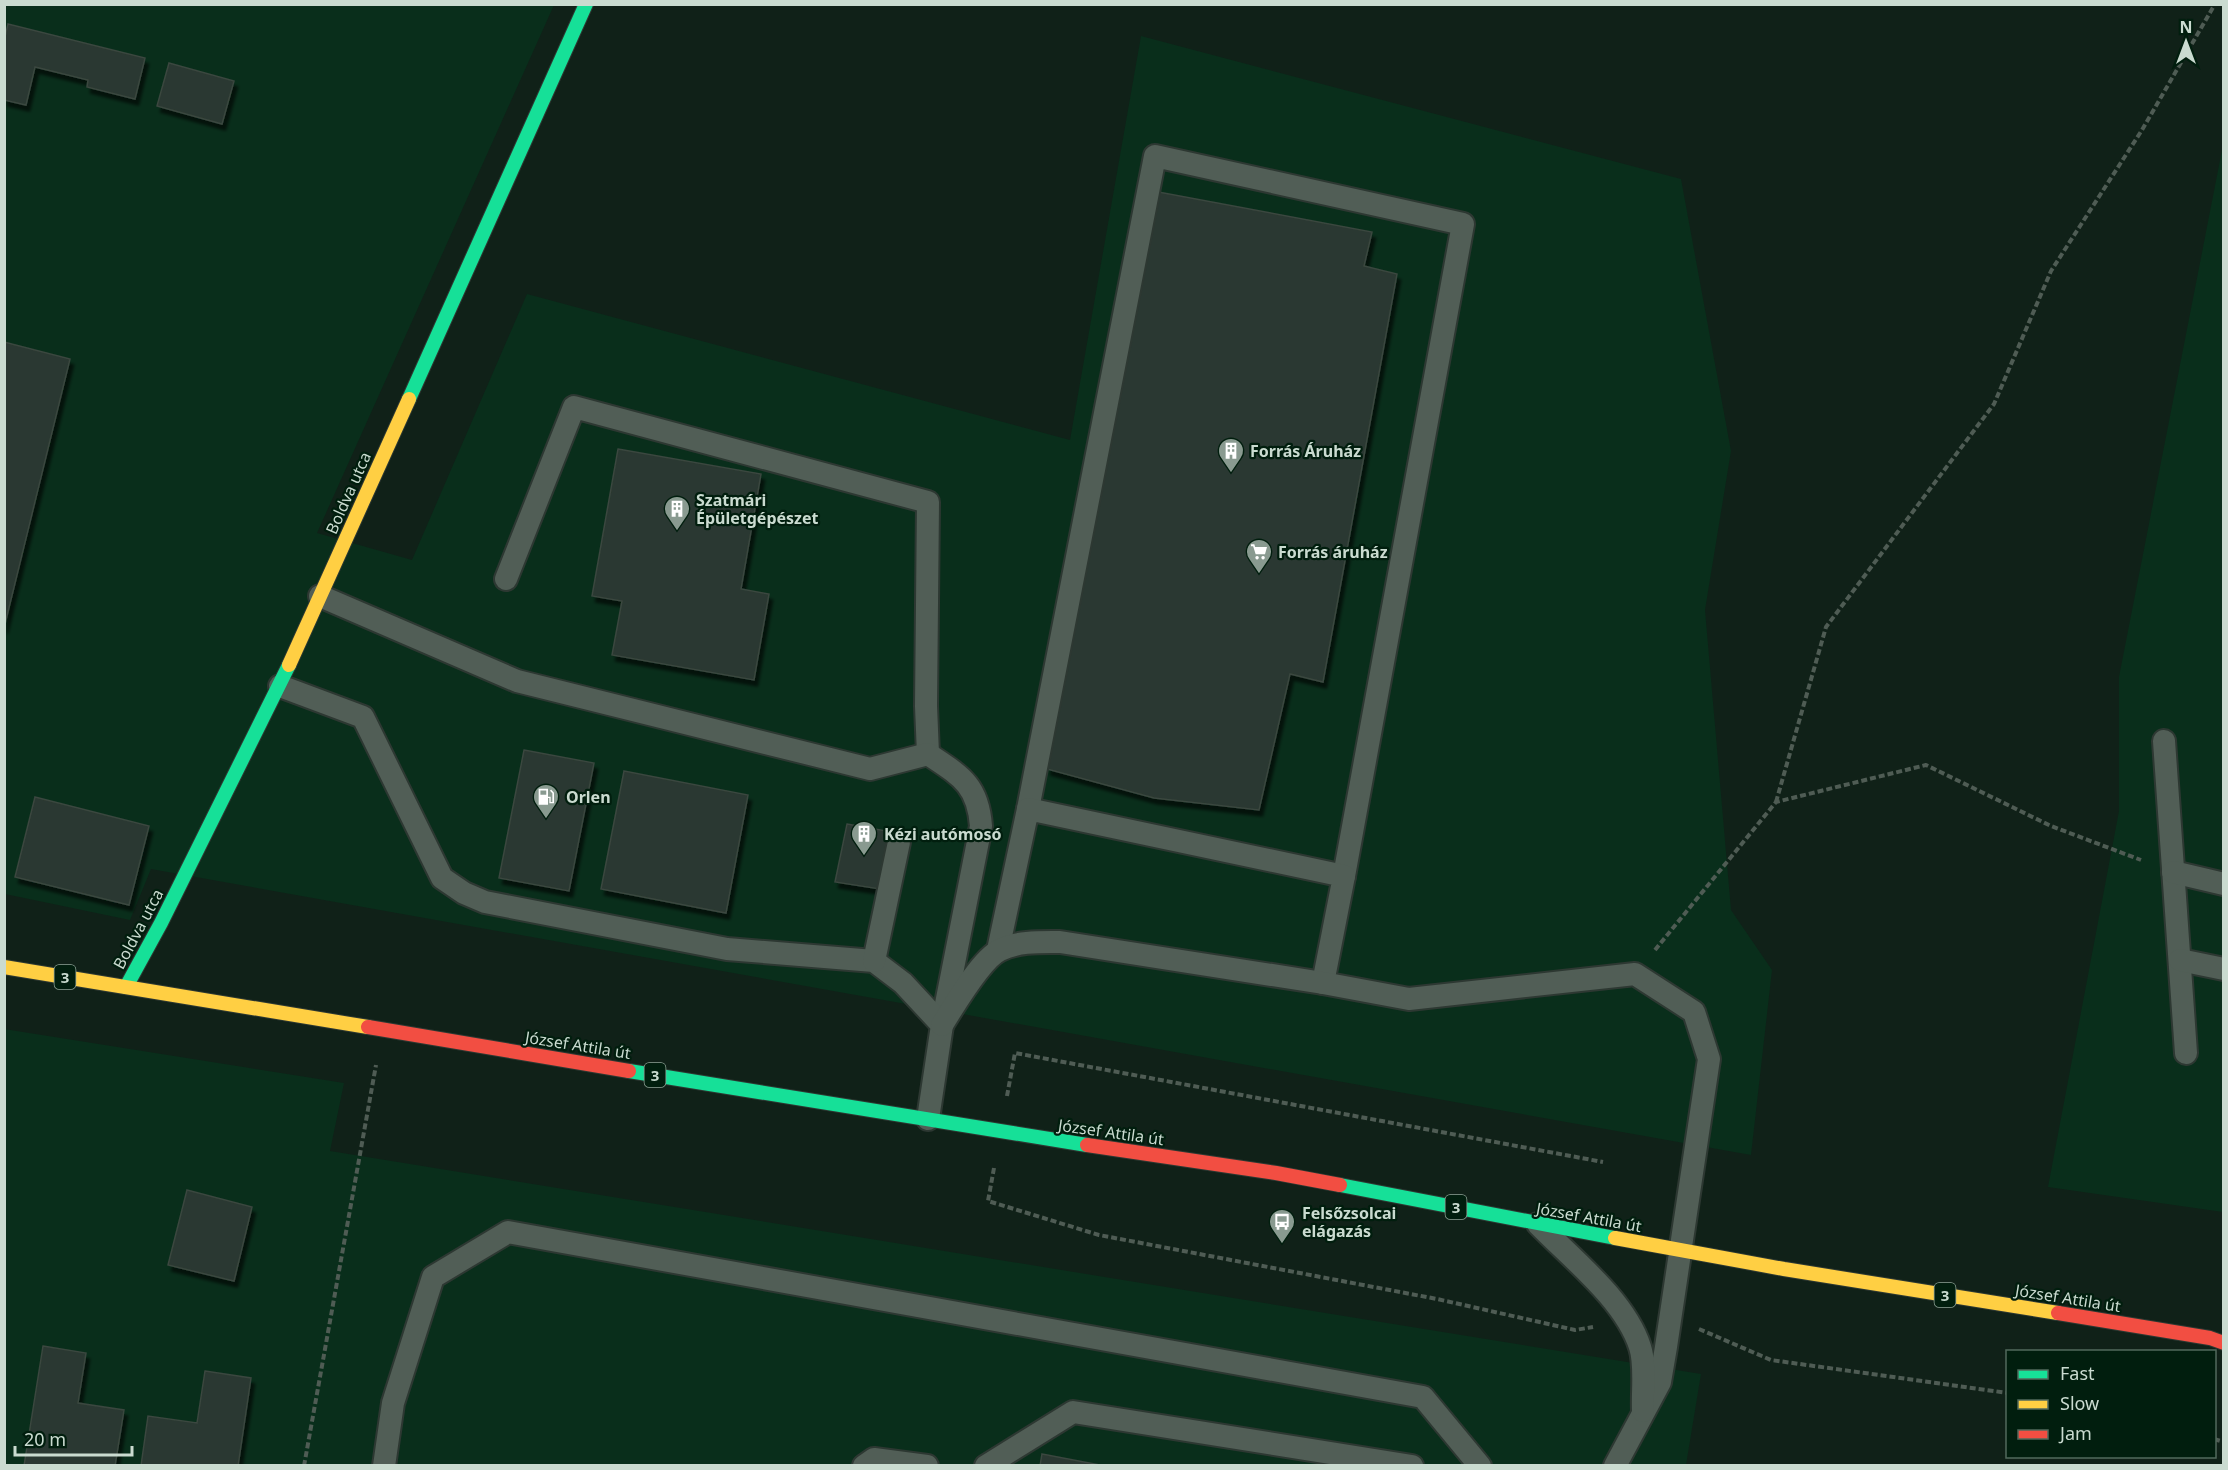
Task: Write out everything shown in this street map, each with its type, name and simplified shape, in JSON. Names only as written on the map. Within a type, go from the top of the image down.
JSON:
[{"type":"main road","name":"Boldva utca","points":[[126,987],[161,923],[280,686],[586,4]]},
{"type":"main road","name":"József Attila út","points":[[4,967],[999,1132],[1276,1173],[1681,1250],[2219,1339]]},
{"type":"lane","points":[[942,1025],[976,973],[998,950],[1028,808],[1155,156],[1463,224],[1323,983]]},
{"type":"lane","points":[[506,579],[574,407],[928,502],[926,706],[928,754]]},
{"type":"lane","points":[[320,596],[517,681],[870,769],[928,754],[957,773],[972,788],[980,805],[981,826],[942,1025],[928,1119]]},
{"type":"lane","points":[[280,686],[363,717],[442,878],[464,893],[485,902],[727,949],[874,961],[903,984],[942,1025]]},
{"type":"lane","points":[[2164,741],[2186,1053]]},
{"type":"lane","points":[[1028,808],[1344,876]]},
{"type":"lane","points":[[874,961],[899,843]]},
{"type":"lane","points":[[2173,872],[2223,884]]},
{"type":"lane","points":[[998,950],[1031,942],[1060,942],[1323,983],[1408,999],[1635,974],[1694,1012],[1709,1059],[1660,1382],[1615,1466]]},
{"type":"lane","points":[[2180,960],[2223,969]]},
{"type":"lane","points":[[1538,1224],[1610,1297],[1629,1321],[1641,1348],[1643,1412]]},
{"type":"lane","points":[[384,1466],[393,1403],[433,1277],[508,1232],[1423,1397],[1480,1466]]},
{"type":"lane","points":[[986,1466],[1073,1412],[1412,1466]]},
{"type":"lane","points":[[864,1466],[874,1460],[927,1466]]},
{"type":"path","points":[[1635,974],[1776,802],[1826,627],[1994,404],[2051,271],[2142,130],[2215,4]]},
{"type":"path","points":[[1776,802],[1926,765],[2051,826],[2173,872]]},
{"type":"path","points":[[304,1466],[382,1030]]},
{"type":"path","points":[[1603,1162],[1015,1053],[988,1201],[1099,1236],[1437,1299],[1575,1329],[1629,1321]]},
{"type":"path","points":[[1671,1316],[1771,1360],[2006,1393]]},
{"type":"shaded area","points":[[5,5],[554,5],[317,533],[412,560],[527,294],[1070,440],[1141,36],[1681,179],[1731,451],[1705,610],[1731,910],[1772,970],[1751,1155],[151,869],[130,920],[5,894]]},
{"type":"shaded area","points":[[2223,145],[2223,1212],[2048,1187],[2119,811],[2119,677]]},
{"type":"shaded area","points":[[4,1029],[344,1083],[330,1151],[1701,1374],[1686,1465],[5,1465]]},
{"type":"building","points":[[8,24],[145,58],[135,99],[87,87],[88,80],[35,67],[26,105],[4,100],[4,41]]},
{"type":"building","points":[[169,63],[234,81],[222,124],[157,106]]},
{"type":"building","name":"Forrás Áruház","points":[[1153,191],[1372,232],[1364,266],[1397,274],[1323,682],[1290,674],[1259,810],[1154,798],[1047,769]]},
{"type":"building","points":[[4,342],[70,359],[4,628]]},
{"type":"building","name":"Szatmári Épületgépészet","points":[[618,449],[761,474],[741,589],[769,594],[754,680],[612,655],[622,601],[592,596]]},
{"type":"building","name":"Orlen","points":[[524,750],[594,763],[569,891],[499,878]]},
{"type":"building","points":[[624,771],[748,795],[726,913],[601,889]]},
{"type":"building","points":[[35,797],[149,826],[129,905],[15,877]]},
{"type":"building","name":"Kézi autómosó","points":[[847,824],[892,832],[880,889],[835,882]]},
{"type":"building","points":[[187,1190],[252,1207],[234,1281],[168,1265]]},
{"type":"building","points":[[43,1346],[86,1353],[78,1403],[124,1410],[115,1466],[24,1466]]},
{"type":"building","points":[[205,1371],[251,1378],[238,1466],[141,1466],[148,1416],[197,1423]]},
{"type":"building","points":[[1042,1454],[1105,1466],[1040,1466]]},
{"type":"traffic: fast","points":[[409,399],[586,4]]},
{"type":"traffic: fast","points":[[126,987],[161,923],[289,665]]},
{"type":"traffic: fast","points":[[629,1071],[1087,1145]]},
{"type":"traffic: fast","points":[[1340,1185],[1615,1238]]},
{"type":"traffic: slow","points":[[289,665],[409,399]]},
{"type":"traffic: slow","points":[[4,967],[368,1027]]},
{"type":"traffic: slow","points":[[1615,1238],[1784,1269],[2058,1313]]},
{"type":"traffic: jam","points":[[368,1027],[629,1071]]},
{"type":"traffic: jam","points":[[1087,1145],[1276,1173],[1340,1185]]},
{"type":"traffic: jam","points":[[2058,1313],[2210,1338],[2224,1343]]},
{"type":"place","name":"Forrás Áruház","points":[[1231,474]]},
{"type":"place","name":"Szatmári Épületgépészet","points":[[677,532]]},
{"type":"place","name":"Forrás áruház","points":[[1259,575]]},
{"type":"place","name":"Orlen","points":[[546,820]]},
{"type":"place","name":"Kézi autómosó","points":[[864,857]]},
{"type":"place","name":"Felsőzsolcai elágazás","points":[[1282,1245]]}]
